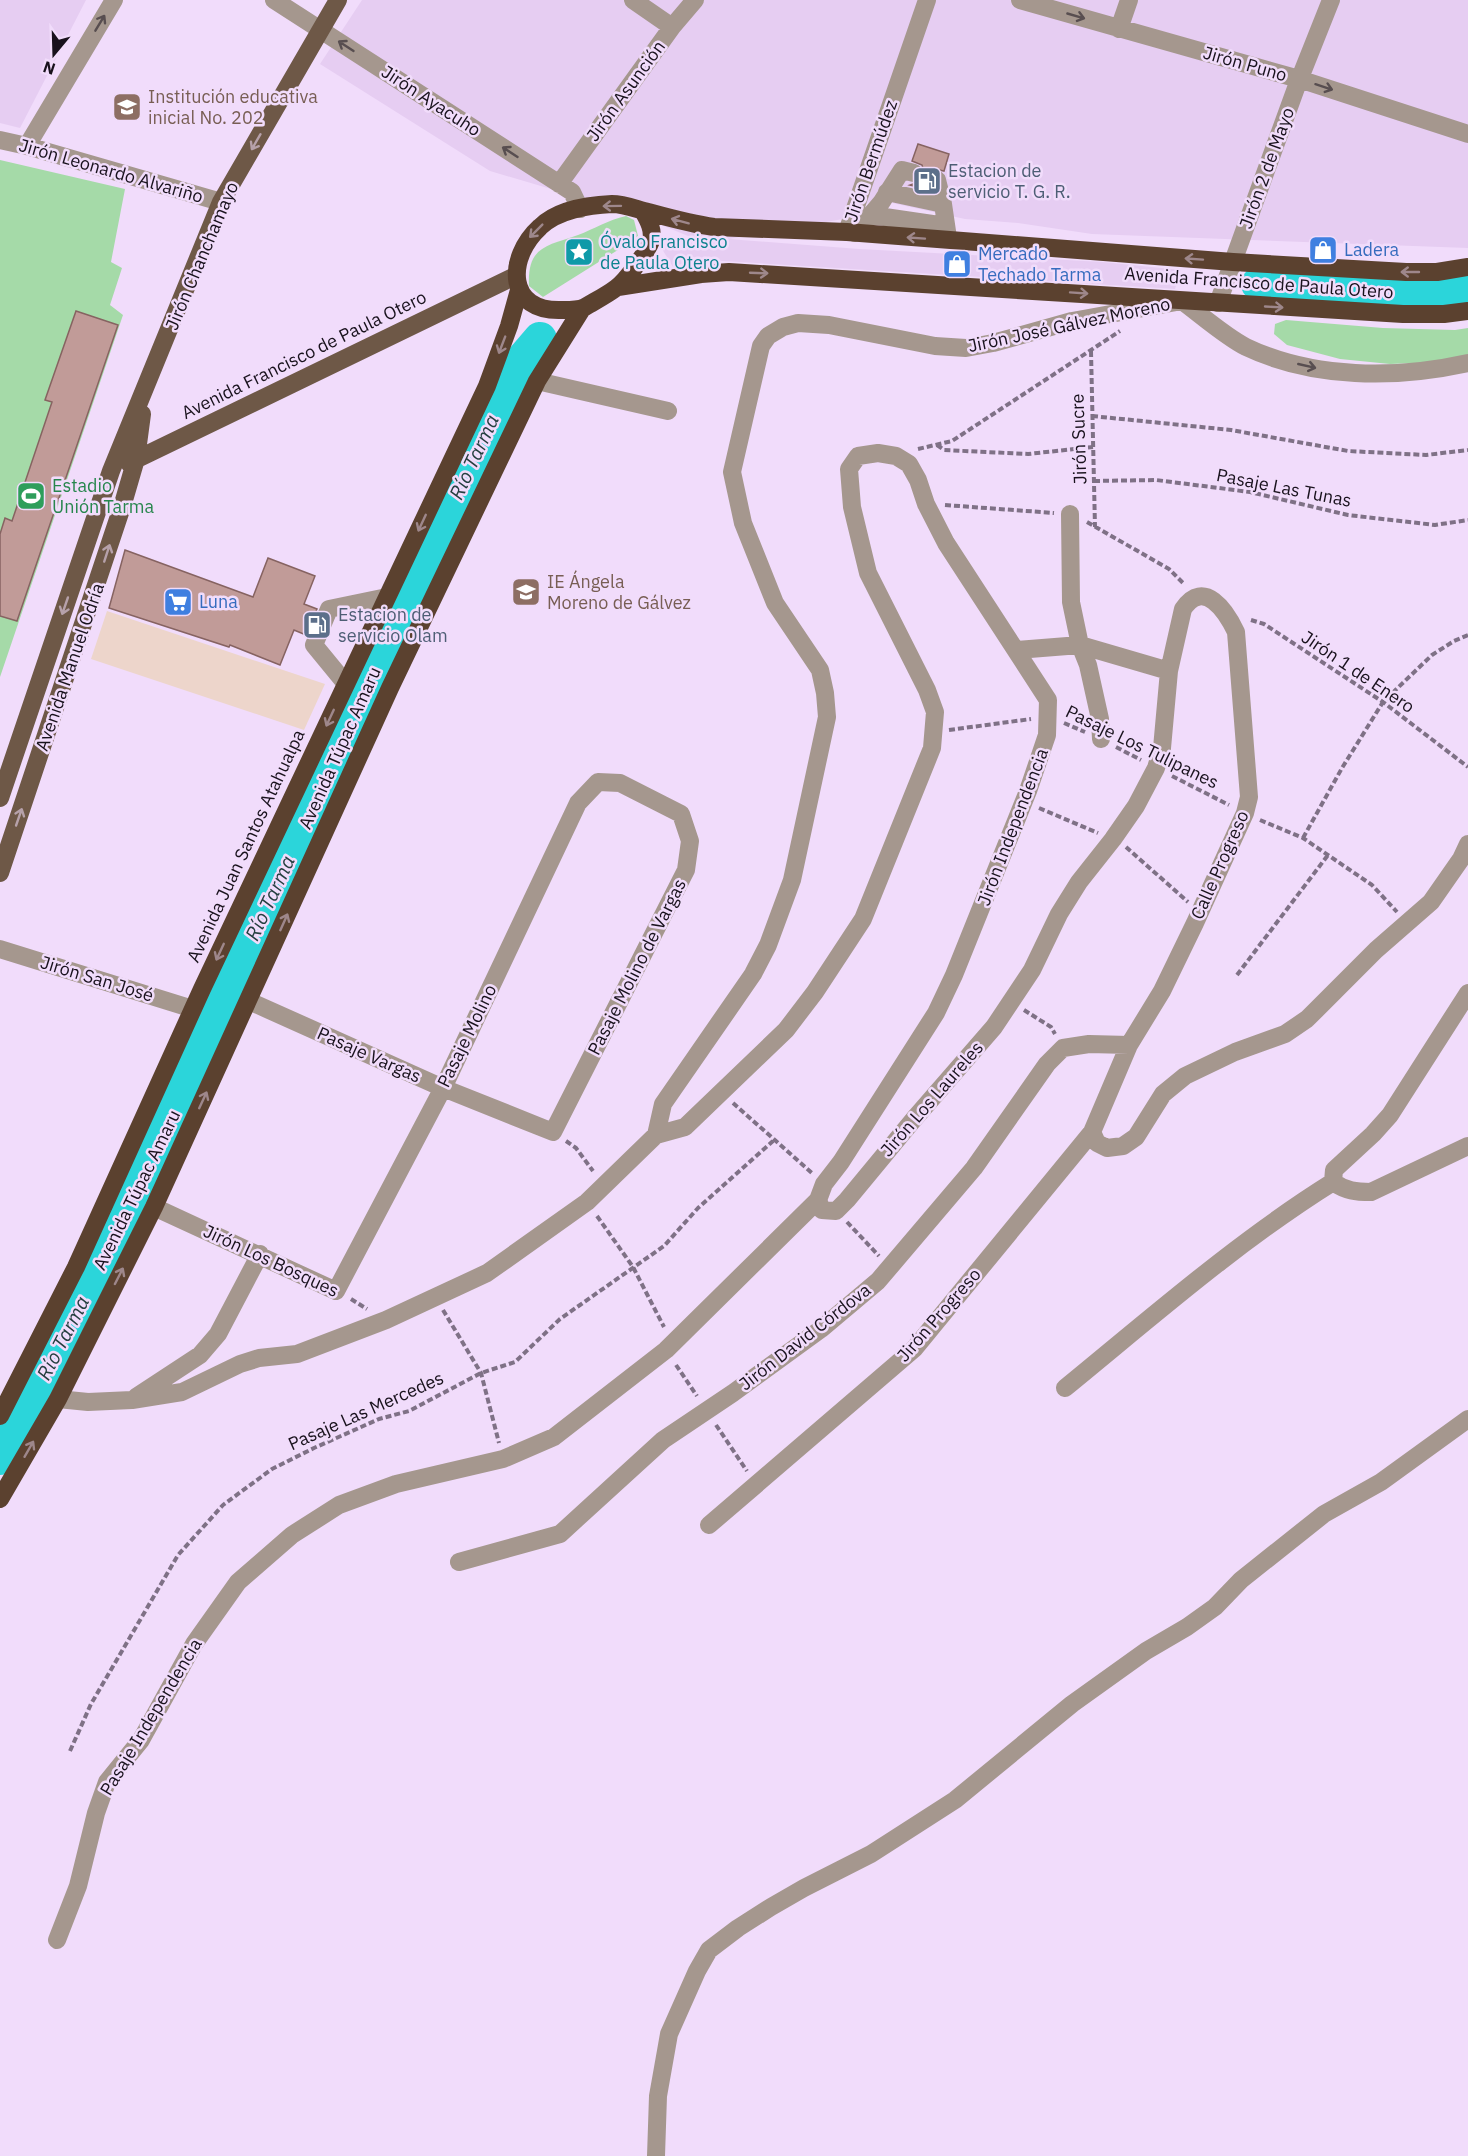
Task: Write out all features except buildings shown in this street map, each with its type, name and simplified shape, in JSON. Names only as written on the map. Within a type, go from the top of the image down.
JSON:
[{"type":"highway","points":[[614,204],[643,211],[651,224],[651,239],[645,252],[618,287],[582,309],[549,311],[533,306],[517,283],[525,242],[541,225],[580,208],[614,204]]},
{"type":"highway","name":"Avenida Francisco de Paula Otero","points":[[643,211],[714,227],[851,233],[947,233],[1233,262],[1406,272],[1437,272],[1468,267]]},
{"type":"highway","name":"Avenida Francisco de Paula Otero","points":[[618,287],[729,272],[1403,314],[1444,314],[1468,311]]},
{"type":"highway","name":"Avenida Juan Santos Atahualpa","points":[[0,1416],[76,1267],[193,1009],[486,386],[509,326],[517,283]]},
{"type":"highway","name":"Avenida Túpac Amaru","points":[[0,1499],[57,1399],[154,1207],[386,698],[537,381],[582,309]]},
{"type":"main road","name":"Jirón Chanchamayo","points":[[111,471],[221,202],[338,0]]},
{"type":"main road","name":"Avenida Francisco de Paula Otero","points":[[111,471],[517,283]]},
{"type":"main road","name":"Jirón Chanchamayo","points":[[136,459],[145,391]]},
{"type":"main road","name":"Avenida Manuel Odría","points":[[0,873],[67,676],[136,459]]},
{"type":"main road","name":"Avenida Manuel Odría","points":[[0,798],[7,757],[44,668],[111,471]]},
{"type":"main road","points":[[44,668],[67,676]]},
{"type":"street","points":[[27,146],[114,0]]},
{"type":"street","name":"Jirón Ayacuho","points":[[274,0],[572,192],[580,208]]},
{"type":"street","points":[[633,0],[672,27]]},
{"type":"street","name":"Jirón Asunción","points":[[558,184],[672,27],[695,0]]},
{"type":"street","name":"Jirón Bermúdez","points":[[851,233],[927,0]]},
{"type":"street","name":"Jirón Puno","points":[[1020,0],[1299,79],[1468,134]]},
{"type":"street","points":[[1119,29],[1129,0]]},
{"type":"street","name":"Jirón 2 de Mayo","points":[[1218,303],[1299,79],[1331,0]]},
{"type":"street","name":"Jirón Leonardo Alvariño","points":[[0,140],[221,202]]},
{"type":"street","points":[[851,233],[871,215],[902,170],[914,173]]},
{"type":"street","points":[[871,215],[947,233],[937,180]]},
{"type":"street","points":[[887,192],[943,204]]},
{"type":"street","name":"Jirón José Gálvez Moreno","points":[[656,1135],[663,1104],[753,974],[768,945],[792,880],[827,717],[820,670],[775,603],[743,523],[732,472],[760,346],[768,336],[783,327],[798,322],[829,325],[935,346],[966,348],[993,343],[1072,321],[1182,301],[1244,346],[1282,360],[1325,370],[1383,373],[1468,363]]},
{"type":"street","points":[[537,381],[668,411]]},
{"type":"street","points":[[57,1399],[88,1402],[132,1400],[183,1392],[240,1364],[259,1358],[297,1354],[386,1320],[487,1273],[587,1202],[656,1135],[685,1127],[786,1030],[815,992],[863,919],[933,748],[935,712],[927,690],[868,573],[852,507],[849,469],[858,456],[878,453],[896,456]]},
{"type":"street","name":"Jirón Independencia","points":[[821,1192],[936,1012],[954,975],[1024,802],[1047,735],[1049,717],[1048,700],[946,543],[909,464],[896,456]]},
{"type":"street","points":[[1070,514],[1071,602],[1100,719],[1101,739]]},
{"type":"street","points":[[346,684],[314,645],[329,609],[387,597]]},
{"type":"street","points":[[1196,597],[1214,600],[1226,612]]},
{"type":"street","name":"Jirón Los Laureles","points":[[836,1211],[994,1027],[1032,970],[1059,914],[1079,882],[1136,806],[1156,768],[1162,748],[1169,671],[1183,609],[1189,601],[1196,597]]},
{"type":"street","name":"Calle Progreso","points":[[1092,1131],[1129,1046],[1161,991],[1200,913],[1245,813],[1248,797],[1236,632],[1226,612]]},
{"type":"street","points":[[1017,650],[1080,645],[1169,671]]},
{"type":"street","name":"Pasaje Molino","points":[[336,1291],[443,1088],[578,803],[598,782]]},
{"type":"street","name":"Pasaje Molino de Vargas","points":[[552,1132],[686,870],[689,851],[690,841],[681,814],[620,783],[598,782]]},
{"type":"street","points":[[1092,1131],[1097,1143],[1107,1148],[1123,1146],[1136,1137],[1162,1094],[1185,1076],[1235,1052],[1285,1034],[1307,1019],[1376,950],[1431,902],[1468,844]]},
{"type":"street","name":"Jirón San José","points":[[0,949],[193,1009]]},
{"type":"street","points":[[1333,1182],[1334,1170],[1390,1115],[1468,993]]},
{"type":"street","name":"Pasaje Vargas","points":[[249,1001],[443,1088],[552,1132]]},
{"type":"street","points":[[1062,1048],[1089,1044],[1129,1046]]},
{"type":"street","name":"Jirón David Córdova","points":[[459,1562],[560,1534],[663,1440],[821,1329],[878,1281],[974,1168],[1047,1064],[1062,1048]]},
{"type":"street","name":"Jirón Progreso","points":[[709,1525],[914,1349],[1092,1131]]},
{"type":"street","points":[[1333,1182],[1342,1188],[1356,1192],[1371,1192],[1468,1146]]},
{"type":"street","points":[[1065,1388],[1284,1213],[1333,1182]]},
{"type":"street","points":[[821,1192],[822,1210],[836,1211]]},
{"type":"street","points":[[503,1459],[554,1437],[672,1344],[821,1192]]},
{"type":"street","name":"Jirón Los Bosques","points":[[154,1207],[336,1291]]},
{"type":"street","points":[[132,1400],[200,1355],[218,1334],[260,1254]]},
{"type":"street","points":[[656,2156],[658,2096],[669,2034],[696,1971],[709,1950],[771,1907],[871,1854],[955,1800],[1072,1704],[1146,1651],[1187,1627],[1215,1607],[1241,1580],[1324,1514],[1381,1482],[1468,1419]]},
{"type":"street","name":"Pasaje Independencia","points":[[57,1940],[78,1886],[96,1813],[107,1782],[141,1740],[194,1644],[238,1582],[292,1535],[339,1505],[396,1484],[503,1459]]},
{"type":"path","points":[[896,456],[952,441],[1130,325]]},
{"type":"path","name":"Jirón Sucre","points":[[1091,350],[1095,527]]},
{"type":"path","points":[[1092,416],[1231,430],[1348,451],[1426,455],[1468,450]]},
{"type":"path","points":[[936,445],[944,450],[1028,454],[1093,447]]},
{"type":"path","name":"Pasaje Las Tunas","points":[[1094,481],[1156,480],[1250,492],[1348,515],[1434,525],[1468,520]]},
{"type":"path","points":[[926,504],[1070,514],[1169,569],[1196,597]]},
{"type":"path","name":"Jirón 1 de Enero","points":[[1226,612],[1264,624],[1383,702],[1468,767]]},
{"type":"path","points":[[1303,838],[1342,768],[1383,702],[1432,655],[1468,635]]},
{"type":"path","name":"Pasaje Los Tulipanes","points":[[934,732],[1049,717],[1101,739],[1245,813],[1303,838],[1372,885],[1408,923]]},
{"type":"path","points":[[1024,802],[1113,839],[1130,849],[1200,913]]},
{"type":"path","points":[[1237,975],[1328,855]]},
{"type":"path","points":[[1011,1002],[1052,1027],[1062,1048]]},
{"type":"path","points":[[722,1092],[821,1192]]},
{"type":"path","points":[[552,1132],[576,1148],[604,1186]]},
{"type":"path","name":"Pasaje Las Mercedes","points":[[70,1751],[91,1704],[178,1555],[224,1505],[272,1469],[379,1419],[409,1411],[481,1373],[514,1362],[560,1319],[664,1246],[698,1208],[773,1141]]},
{"type":"path","points":[[587,1202],[633,1267],[672,1344]]},
{"type":"path","points":[[836,1211],[889,1268]]},
{"type":"path","name":"Jirón Los Bosques","points":[[336,1291],[386,1320]]},
{"type":"path","points":[[435,1297],[481,1373],[503,1459]]},
{"type":"shaded area","points":[[0,0],[86,0],[20,128],[0,123]]},
{"type":"shaded area","points":[[362,0],[1468,0],[1468,248],[1092,234],[1018,223],[965,219],[874,199],[843,219],[728,239],[859,249],[1103,262],[1181,270],[1175,289],[707,260],[689,261],[673,267],[662,249],[680,240],[693,238],[632,213],[490,171],[320,64]]},
{"type":"shaded area","points":[[107,611],[325,684],[304,730],[91,659]]},
{"type":"green space","name":"Estadio Unión Tarma","points":[[0,160],[125,189],[111,262],[122,268],[110,305],[123,315],[0,677]]},
{"type":"green space","points":[[626,216],[634,220],[638,236],[629,243],[543,297],[529,286],[531,263],[541,250],[548,245]]},
{"type":"green space","points":[[1286,320],[1383,328],[1455,330],[1468,328],[1468,361],[1390,364],[1340,359],[1287,345],[1274,334],[1275,324]]},
{"type":"waterway","points":[[1258,284],[1445,294],[1468,292]]},
{"type":"waterway","name":"Río Tarma","points":[[0,1458],[97,1271],[491,421],[522,360],[540,339]]},
{"type":"place","name":"Institución educativa inicial No. 202","points":[[127,107]]},
{"type":"place","name":"Estacion de servicio T. G. R.","points":[[927,181]]},
{"type":"place","name":"Ladera","points":[[1323,250]]},
{"type":"place","name":"Óvalo Francisco de Paula Otero","points":[[579,252]]},
{"type":"place","name":"Mercado Techado Tarma","points":[[957,264]]},
{"type":"place","name":"Estadio Unión Tarma","points":[[31,496]]},
{"type":"place","name":"IE Ángela Moreno de Gálvez","points":[[526,592]]},
{"type":"place","name":"Luna","points":[[178,602]]},
{"type":"place","name":"Estacion de servicio Olam","points":[[317,625]]}]
